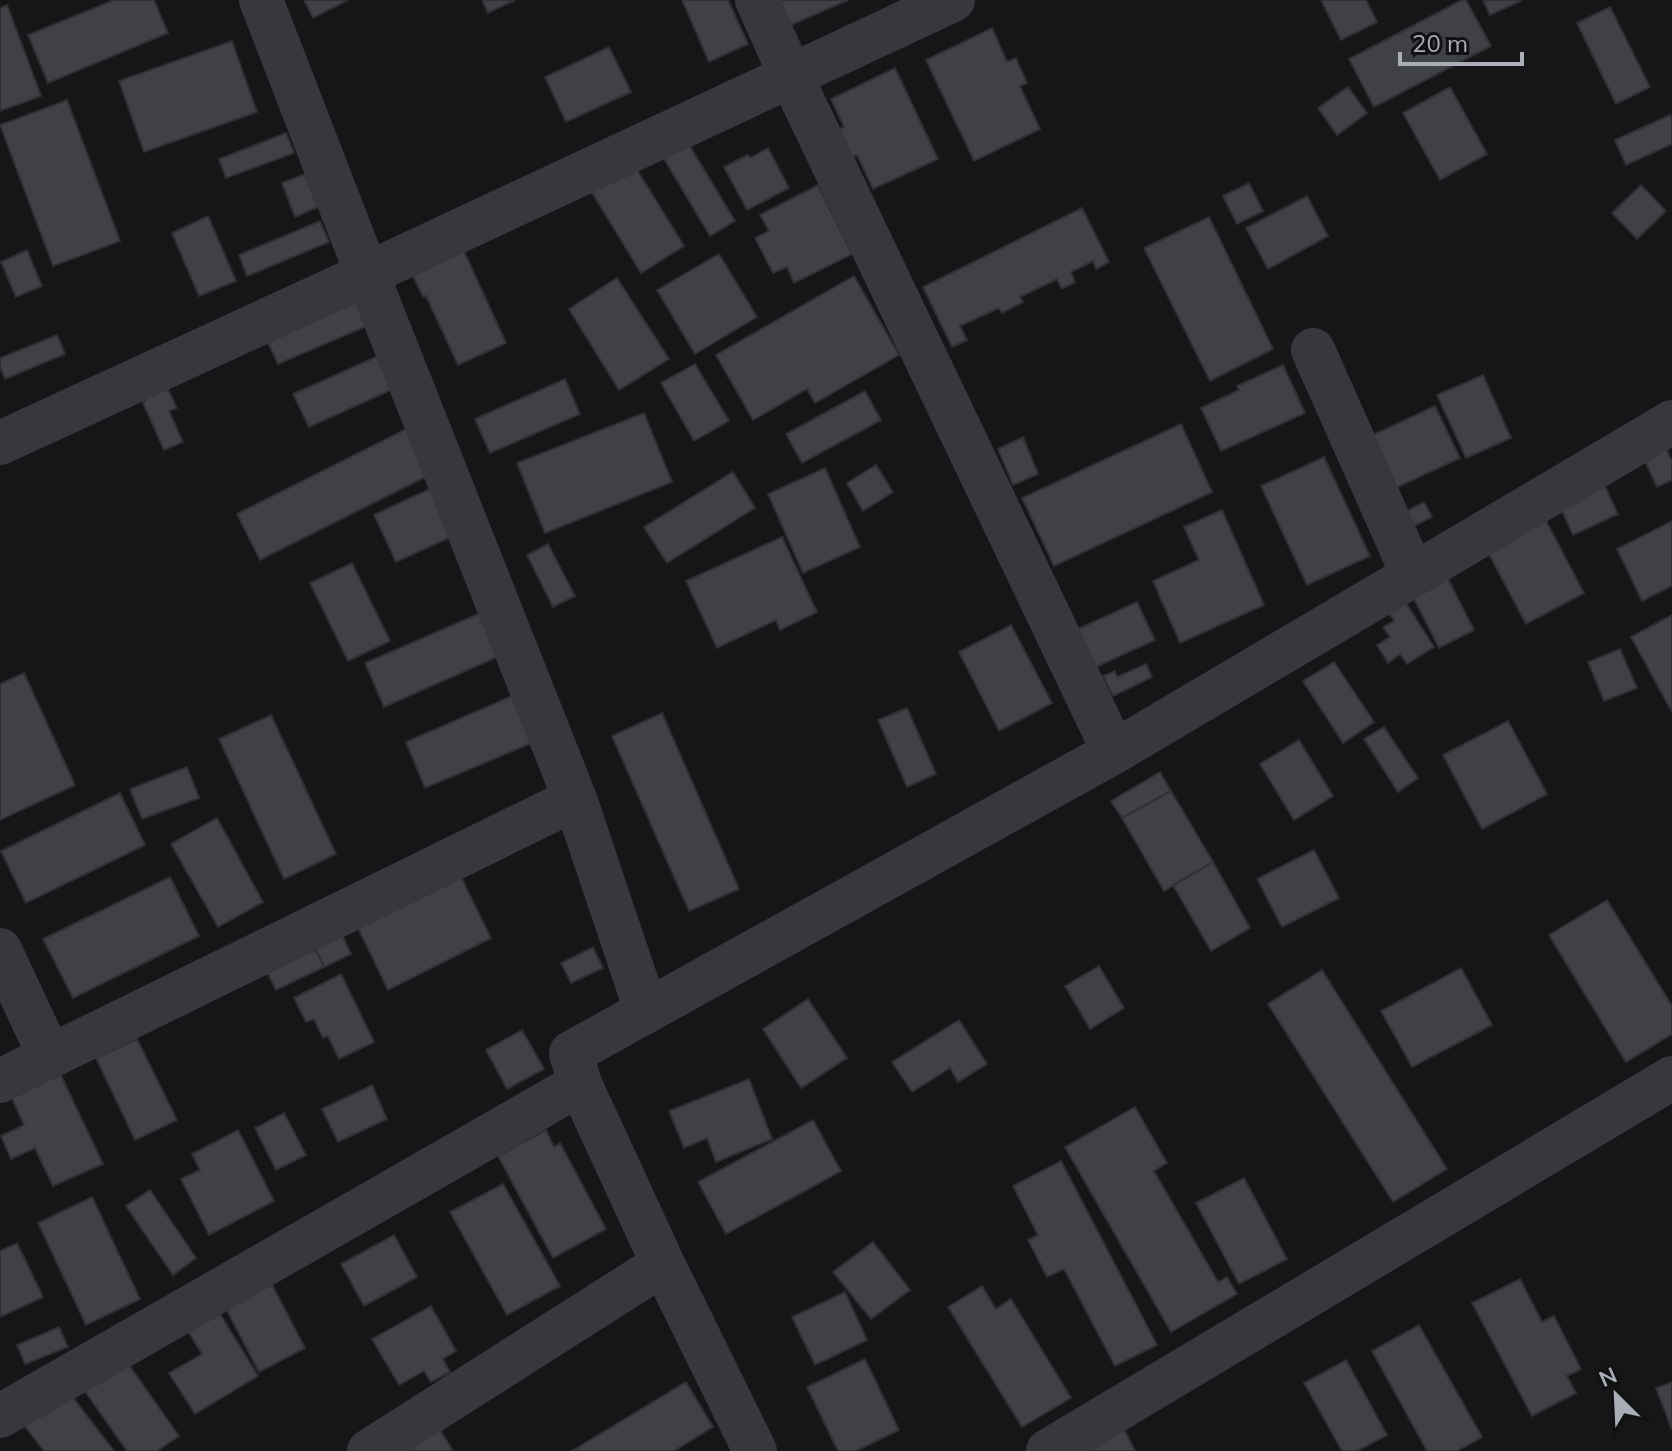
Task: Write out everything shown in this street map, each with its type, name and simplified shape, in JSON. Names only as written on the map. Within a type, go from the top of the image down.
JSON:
[{"type":"street","points":[[261,0],[575,799],[646,1010]]},
{"type":"street","points":[[757,0],[1114,752]]},
{"type":"street","points":[[0,443],[953,0]]},
{"type":"street","points":[[1313,350],[1413,575]]},
{"type":"street","points":[[755,1451],[663,1264],[580,1084],[571,1053],[1114,752],[1672,422]]},
{"type":"street","points":[[0,1081],[575,799]]},
{"type":"street","points":[[0,950],[50,1057]]},
{"type":"street","points":[[1048,1451],[1672,1078]]},
{"type":"street","points":[[0,1416],[580,1084]]},
{"type":"street","points":[[369,1451],[663,1264]]},
{"type":"building","points":[[114,0],[154,0],[168,33],[48,83],[28,35]]},
{"type":"building","points":[[304,0],[348,0],[313,18]]},
{"type":"building","points":[[482,0],[515,0],[488,13]]},
{"type":"building","points":[[682,0],[728,0],[748,44],[709,62]]},
{"type":"building","points":[[778,0],[848,0],[789,26]]},
{"type":"building","points":[[1321,0],[1366,0],[1377,22],[1341,40]]},
{"type":"building","points":[[1466,0],[1491,46],[1374,107],[1349,59]]},
{"type":"building","points":[[1483,0],[1520,0],[1521,1],[1490,15]]},
{"type":"building","points":[[7,5],[41,96],[0,111],[0,8]]},
{"type":"building","points":[[1610,7],[1650,87],[1616,104],[1577,23]]},
{"type":"building","points":[[992,28],[1007,62],[1016,58],[1027,83],[1020,86],[1040,129],[974,161],[926,60]]},
{"type":"building","points":[[232,41],[257,112],[144,152],[119,81]]},
{"type":"building","points":[[609,47],[631,92],[566,122],[545,77]]},
{"type":"building","points":[[895,68],[938,159],[873,189],[857,155],[850,158],[838,130],[844,127],[831,99]]},
{"type":"building","points":[[1348,87],[1367,113],[1337,135],[1318,108]]},
{"type":"building","points":[[1450,87],[1487,154],[1440,180],[1403,113]]},
{"type":"building","points":[[67,100],[120,241],[53,266],[0,125]]},
{"type":"building","points":[[1670,115],[1672,144],[1626,165],[1615,140]]},
{"type":"building","points":[[286,133],[294,153],[226,178],[219,159]]},
{"type":"building","points":[[685,138],[735,221],[710,236],[660,152]]},
{"type":"building","points":[[768,148],[789,188],[747,210],[724,167]]},
{"type":"building","points":[[631,160],[684,246],[641,273],[588,186]]},
{"type":"building","points":[[305,174],[318,207],[295,217],[282,183]]},
{"type":"building","points":[[1249,183],[1263,211],[1237,224],[1223,196]]},
{"type":"building","points":[[818,185],[852,254],[794,283],[787,267],[773,273],[755,238],[769,231],[760,215]]},
{"type":"building","points":[[1641,185],[1666,211],[1637,239],[1612,213]]},
{"type":"building","points":[[1307,196],[1328,236],[1268,269],[1246,228]]},
{"type":"building","points":[[1082,208],[1109,262],[1096,269],[1093,261],[1071,272],[1075,282],[1062,289],[1057,279],[1020,297],[1023,302],[1002,313],[999,308],[960,326],[967,340],[952,347],[923,287]]},
{"type":"building","points":[[208,216],[236,281],[199,296],[172,233]]},
{"type":"building","points":[[1209,217],[1273,349],[1210,381],[1144,248]]},
{"type":"building","points":[[320,221],[329,242],[247,276],[239,255]]},
{"type":"building","points":[[27,250],[42,286],[16,297],[1,262]]},
{"type":"building","points":[[464,251],[506,343],[458,365],[426,296],[423,297],[412,274]]},
{"type":"building","points":[[719,254],[757,317],[695,354],[657,290]]},
{"type":"building","points":[[854,276],[899,355],[815,403],[807,389],[753,420],[716,355]]},
{"type":"building","points":[[617,278],[669,359],[619,390],[569,309]]},
{"type":"building","points":[[357,302],[367,326],[278,364],[267,341]]},
{"type":"building","points":[[57,335],[65,354],[5,379],[0,358]]},
{"type":"building","points":[[378,356],[393,389],[309,427],[293,394]]},
{"type":"building","points":[[695,364],[729,421],[694,441],[661,383]]},
{"type":"building","points":[[1283,365],[1305,413],[1221,451],[1201,408],[1239,390],[1237,386]]},
{"type":"building","points":[[1483,375],[1511,438],[1466,458],[1437,395]]},
{"type":"building","points":[[565,379],[580,414],[490,453],[475,419]]},
{"type":"building","points":[[167,387],[177,408],[169,411],[183,442],[164,450],[143,403]]},
{"type":"building","points":[[865,391],[881,420],[802,463],[786,434]]},
{"type":"building","points":[[1435,406],[1460,458],[1385,493],[1360,441]]},
{"type":"building","points":[[644,413],[672,482],[545,533],[517,463]]},
{"type":"building","points":[[1181,424],[1212,492],[1054,566],[1022,498]]},
{"type":"building","points":[[412,426],[435,472],[260,560],[237,514]]},
{"type":"building","points":[[1023,437],[1038,474],[1013,485],[998,449]]},
{"type":"building","points":[[1665,447],[1672,461],[1672,480],[1657,487],[1643,457]]},
{"type":"building","points":[[1324,457],[1370,556],[1307,585],[1261,486]]},
{"type":"building","points":[[876,465],[893,492],[863,511],[847,483]]},
{"type":"building","points":[[825,468],[860,547],[803,573],[768,494]]},
{"type":"building","points":[[733,472],[755,508],[667,563],[644,527]]},
{"type":"building","points":[[1601,478],[1618,514],[1573,535],[1556,498]]},
{"type":"building","points":[[440,484],[462,532],[396,562],[374,515]]},
{"type":"building","points":[[1424,502],[1432,517],[1406,530],[1399,515]]},
{"type":"building","points":[[1222,510],[1264,605],[1180,643],[1153,581],[1199,560],[1184,527]]},
{"type":"building","points":[[1543,515],[1584,593],[1526,624],[1489,554]]},
{"type":"building","points":[[1672,521],[1672,586],[1642,601],[1617,549]]},
{"type":"building","points":[[782,537],[817,612],[780,630],[776,620],[717,648],[686,581]]},
{"type":"building","points":[[548,544],[575,596],[553,607],[527,555]]},
{"type":"building","points":[[352,563],[390,641],[348,661],[310,583]]},
{"type":"building","points":[[1445,573],[1474,630],[1439,648],[1410,591]]},
{"type":"building","points":[[1404,600],[1434,647],[1407,664],[1400,654],[1388,663],[1377,645],[1390,637],[1383,627],[1394,621],[1388,611]]},
{"type":"building","points":[[1137,602],[1155,640],[1096,667],[1078,629]]},
{"type":"building","points":[[485,611],[504,654],[384,707],[365,663]]},
{"type":"building","points":[[1672,615],[1672,712],[1631,637]]},
{"type":"building","points":[[1011,625],[1052,703],[999,731],[959,652]]},
{"type":"building","points":[[1620,649],[1637,688],[1604,701],[1588,662]]},
{"type":"building","points":[[1334,662],[1374,722],[1343,743],[1303,681]]},
{"type":"building","points":[[1146,664],[1152,677],[1113,696],[1103,676],[1115,671],[1117,677]]},
{"type":"building","points":[[24,673],[75,785],[0,820],[0,684]]},
{"type":"building","points":[[521,692],[541,739],[425,788],[406,742]]},
{"type":"building","points":[[907,708],[936,774],[907,787],[878,720]]},
{"type":"building","points":[[662,713],[739,889],[689,911],[612,736]]},
{"type":"building","points":[[271,715],[336,854],[284,879],[219,739]]},
{"type":"building","points":[[1508,721],[1547,794],[1482,829],[1443,755]]},
{"type":"building","points":[[1384,727],[1418,778],[1398,792],[1364,739]]},
{"type":"building","points":[[1299,740],[1333,796],[1294,820],[1260,764]]},
{"type":"building","points":[[187,767],[199,798],[142,819],[130,789]]},
{"type":"building","points":[[1160,772],[1171,791],[1122,818],[1111,801]]},
{"type":"building","points":[[1171,791],[1213,862],[1164,891],[1122,818]]},
{"type":"building","points":[[120,793],[145,845],[26,903],[1,851]]},
{"type":"building","points":[[217,818],[263,902],[218,927],[171,844]]},
{"type":"building","points":[[1314,850],[1339,898],[1282,927],[1257,879]]},
{"type":"building","points":[[1213,862],[1250,928],[1211,951],[1173,885]]},
{"type":"building","points":[[170,877],[199,936],[73,998],[43,939]]},
{"type":"building","points":[[461,877],[491,938],[388,990],[358,928]]},
{"type":"building","points":[[1607,900],[1672,1006],[1672,1034],[1626,1062],[1549,935]]},
{"type":"building","points":[[338,927],[351,954],[324,967],[311,940]]},
{"type":"building","points":[[311,940],[324,967],[276,990],[263,964]]},
{"type":"building","points":[[593,947],[603,968],[571,983],[561,963]]},
{"type":"building","points":[[1099,966],[1124,1008],[1090,1029],[1065,986]]},
{"type":"building","points":[[1461,968],[1492,1025],[1412,1067],[1381,1011]]},
{"type":"building","points":[[1322,970],[1447,1169],[1393,1202],[1268,1004]]},
{"type":"building","points":[[341,974],[374,1042],[339,1059],[328,1036],[323,1038],[314,1019],[306,1022],[294,998]]},
{"type":"building","points":[[808,999],[847,1058],[801,1088],[763,1029]]},
{"type":"building","points":[[959,1020],[987,1064],[958,1082],[950,1068],[912,1092],[892,1062]]},
{"type":"building","points":[[522,1030],[544,1069],[507,1089],[486,1050]]},
{"type":"building","points":[[137,1039],[177,1120],[135,1140],[96,1058]]},
{"type":"building","points":[[58,1069],[103,1164],[53,1186],[35,1148],[11,1159],[1,1136],[24,1125],[9,1092]]},
{"type":"building","points":[[749,1079],[772,1139],[716,1162],[707,1138],[684,1148],[669,1111]]},
{"type":"building","points":[[372,1085],[387,1119],[338,1142],[322,1109]]},
{"type":"building","points":[[1135,1107],[1167,1163],[1154,1171],[1218,1282],[1227,1277],[1237,1294],[1171,1332],[1065,1147]]},
{"type":"building","points":[[284,1113],[306,1155],[276,1170],[255,1128]]},
{"type":"building","points":[[813,1120],[841,1171],[726,1234],[698,1182]]},
{"type":"building","points":[[238,1130],[274,1201],[209,1235],[181,1179],[200,1170],[192,1154]]},
{"type":"building","points":[[546,1130],[554,1147],[560,1143],[606,1229],[553,1258],[498,1156]]},
{"type":"building","points":[[1061,1161],[1157,1345],[1115,1366],[1064,1269],[1047,1277],[1028,1240],[1038,1235],[1013,1186]]},
{"type":"building","points":[[1244,1178],[1287,1259],[1239,1284],[1196,1203]]},
{"type":"building","points":[[503,1184],[560,1286],[507,1315],[450,1212]]},
{"type":"building","points":[[150,1190],[196,1258],[173,1275],[126,1206]]},
{"type":"building","points":[[92,1197],[140,1299],[86,1325],[38,1223]]},
{"type":"building","points":[[394,1235],[417,1277],[364,1306],[341,1264]]},
{"type":"building","points":[[873,1242],[910,1290],[871,1319],[833,1272]]},
{"type":"building","points":[[17,1243],[43,1297],[0,1317],[0,1251]]},
{"type":"building","points":[[268,1277],[305,1348],[259,1372],[222,1301]]},
{"type":"building","points":[[1520,1279],[1542,1322],[1554,1316],[1581,1369],[1567,1376],[1576,1393],[1532,1416],[1472,1303]]},
{"type":"building","points":[[982,1286],[996,1309],[1011,1299],[1071,1398],[1022,1427],[948,1307]]},
{"type":"building","points":[[845,1292],[867,1340],[815,1365],[792,1317]]},
{"type":"building","points":[[431,1306],[456,1351],[443,1359],[450,1372],[431,1382],[424,1371],[399,1385],[372,1339]]},
{"type":"building","points":[[217,1309],[258,1376],[195,1414],[169,1373],[202,1354],[186,1328]]},
{"type":"building","points":[[1419,1325],[1482,1437],[1457,1451],[1427,1451],[1372,1351]]},
{"type":"building","points":[[59,1327],[68,1347],[25,1364],[17,1345]]},
{"type":"building","points":[[124,1358],[179,1436],[157,1451],[127,1451],[82,1387]]},
{"type":"building","points":[[865,1359],[899,1430],[856,1451],[838,1451],[807,1387]]},
{"type":"building","points":[[1346,1360],[1387,1435],[1357,1451],[1342,1451],[1304,1383]]},
{"type":"building","points":[[686,1382],[713,1427],[674,1451],[572,1451]]},
{"type":"building","points":[[1672,1382],[1672,1430],[1656,1388]]},
{"type":"building","points":[[65,1387],[114,1451],[44,1451],[21,1421]]},
{"type":"building","points":[[436,1423],[453,1451],[390,1451]]},
{"type":"building","points":[[1121,1423],[1135,1451],[1071,1451]]}]
